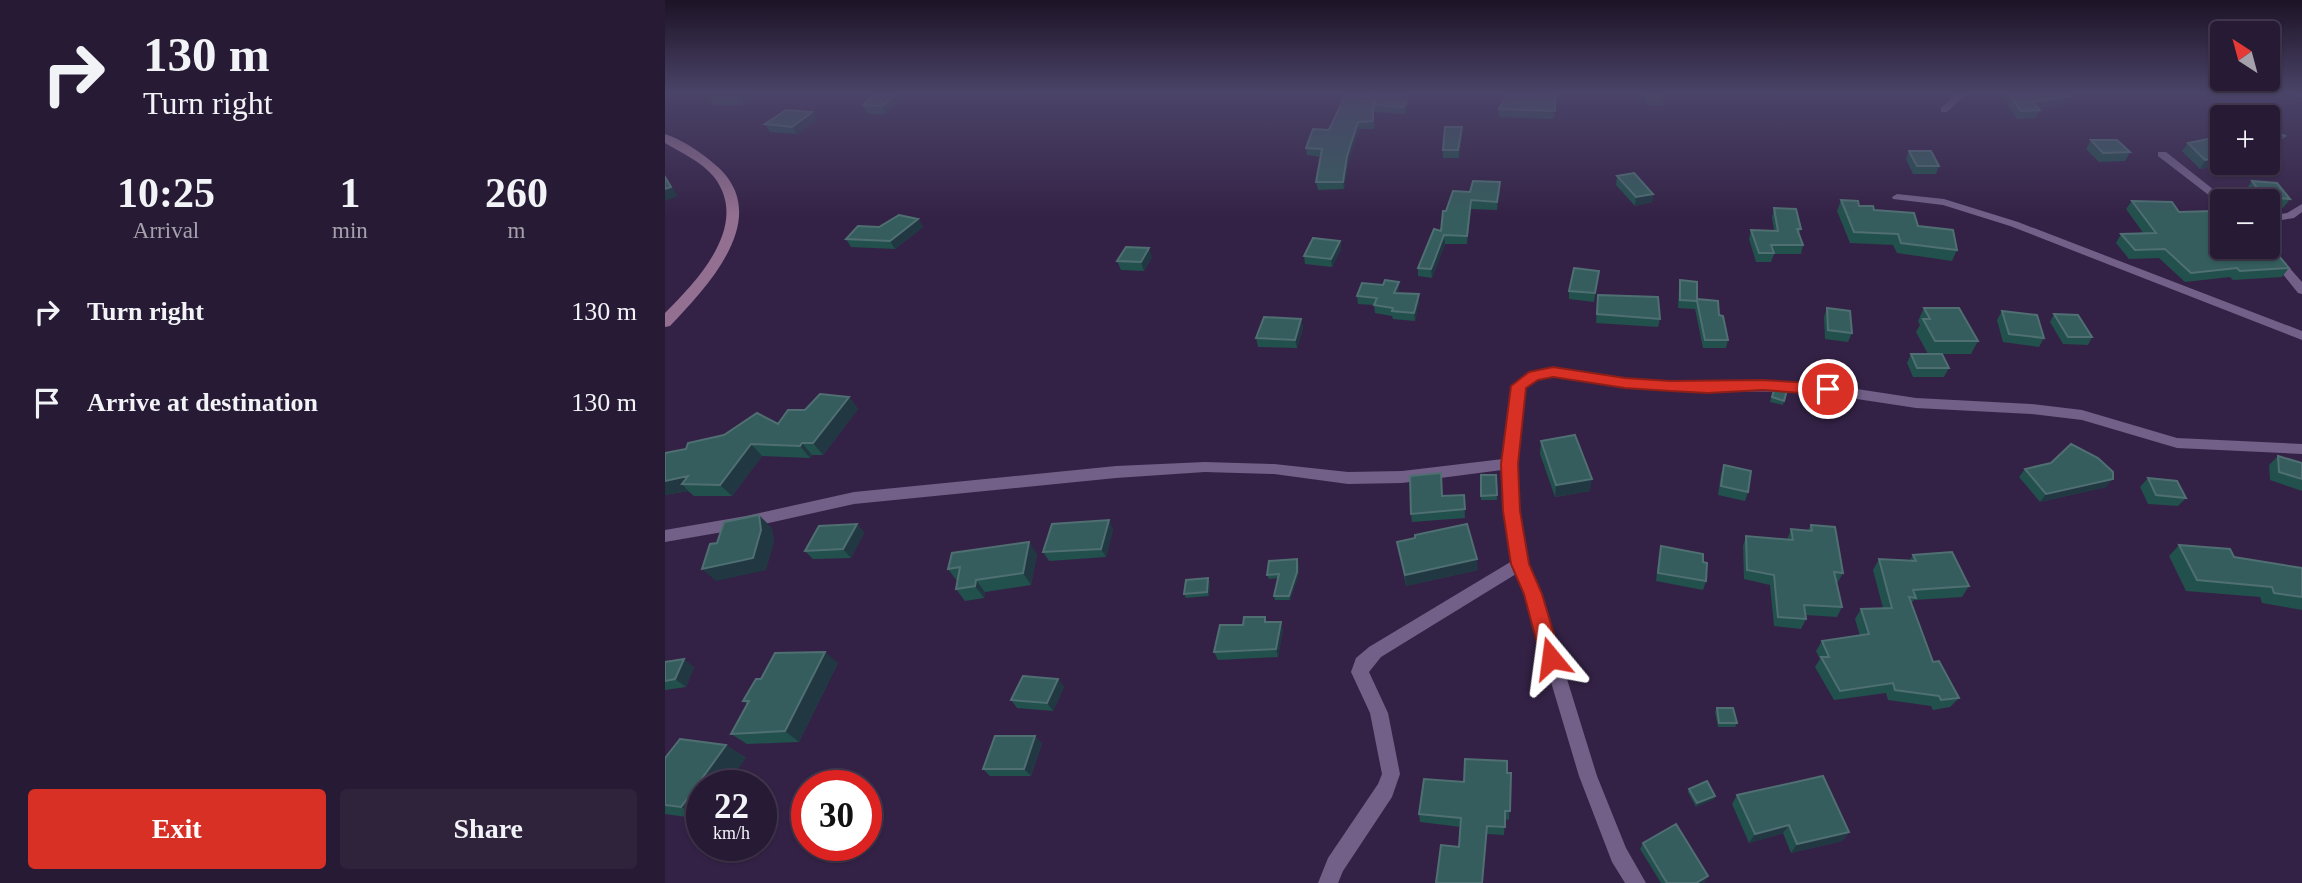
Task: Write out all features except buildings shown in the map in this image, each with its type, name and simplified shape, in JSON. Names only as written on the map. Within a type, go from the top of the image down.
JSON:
[{"type":"main road","points":[[665,138],[702,161],[720,177],[729,192],[732,211],[730,236],[717,263],[665,322]]},
{"type":"street","points":[[2162,154],[2210,191]]},
{"type":"street","points":[[1897,197],[1944,202],[2014,224],[2302,336]]},
{"type":"street","points":[[2280,217],[2290,216],[2302,206]]},
{"type":"street","points":[[2277,259],[2302,290]]},
{"type":"street","points":[[1636,883],[1619,855],[1588,776],[1533,594],[1520,564],[1511,511],[1509,464],[1519,386],[1534,375],[1553,372],[1625,383],[1708,388],[1763,385],[1811,387],[1916,403],[2031,409],[2110,421],[2145,435],[2176,443],[2302,449]]},
{"type":"street","points":[[665,536],[746,522],[854,498],[1117,472],[1205,467],[1274,469],[1348,478],[1402,477],[1509,464]]},
{"type":"street","points":[[1328,883],[1335,865],[1385,790],[1391,774],[1379,713],[1360,672],[1362,664],[1375,652],[1520,564]]},
{"type":"route","points":[[1551,658],[1533,594],[1520,564],[1511,511],[1509,464],[1515,433],[1516,402],[1519,386],[1526,379],[1553,372],[1625,383],[1670,386],[1708,388],[1763,385],[1828,389]]}]
